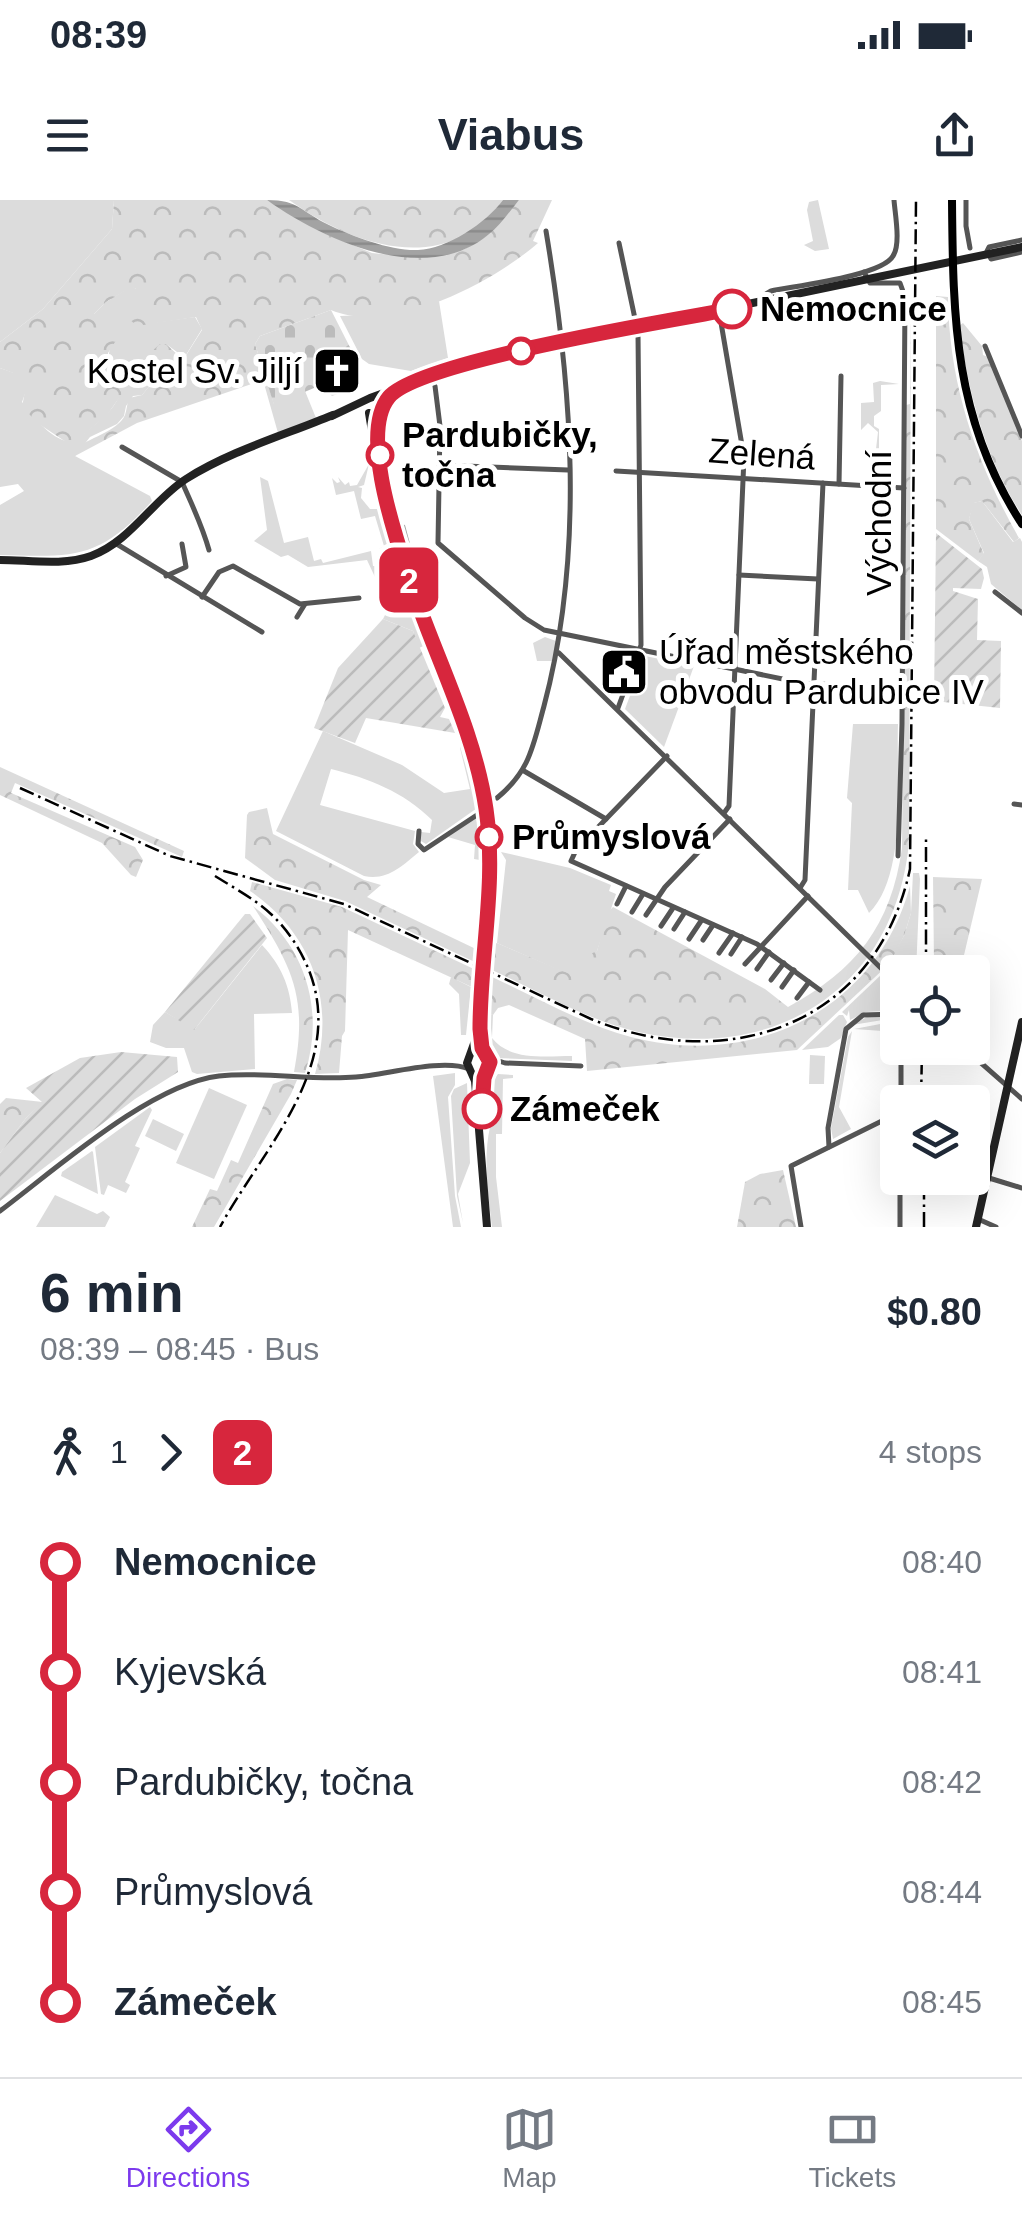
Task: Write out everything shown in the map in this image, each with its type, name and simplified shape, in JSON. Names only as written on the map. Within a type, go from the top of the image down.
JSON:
[{"type":"main road","points":[[952,200],[954,322],[962,378],[986,458],[1022,524]]},
{"type":"main road","points":[[0,560],[78,559],[97,553],[115,542],[182,482],[211,465],[455,366],[1022,246]]},
{"type":"main road","points":[[388,504],[378,419],[388,398],[401,386]]},
{"type":"main road","points":[[371,398],[382,401],[381,410]]},
{"type":"main road","points":[[371,398],[368,412],[388,504],[419,610],[473,751],[486,809],[491,865],[480,1029],[487,1070],[480,1150]]},
{"type":"main road","points":[[332,416],[353,409],[381,410]]},
{"type":"main road","points":[[482,992],[470,1070],[476,1081],[488,1227]]},
{"type":"main road","points":[[990,1160],[1022,1022]]},
{"type":"main road","points":[[472,1054],[486,1054]]},
{"type":"main road","points":[[470,1070],[478,1074],[487,1070]]},
{"type":"main road","points":[[977,1223],[983,1195]]},
{"type":"street","points":[[781,294],[864,272],[888,261],[894,254],[894,200]]},
{"type":"street","points":[[966,200],[970,248]]},
{"type":"street","points":[[496,798],[524,771],[562,634],[569,549],[564,342],[546,231]]},
{"type":"street","points":[[618,708],[641,650],[637,328],[619,242]]},
{"type":"street","points":[[1022,246],[991,259],[987,252],[990,248],[1022,246]]},
{"type":"street","name":"Východní","points":[[864,272],[870,283],[898,282],[904,290],[898,856]]},
{"type":"street","points":[[718,311],[744,453],[728,806],[724,813]]},
{"type":"street","points":[[985,346],[1020,417],[1022,436]]},
{"type":"street","points":[[839,484],[841,376]]},
{"type":"street","points":[[434,386],[440,426],[438,544],[529,621],[562,634],[814,684],[902,685]]},
{"type":"street","points":[[122,447],[182,482],[188,503],[198,512],[209,550]]},
{"type":"street","points":[[439,465],[568,470]]},
{"type":"street","name":"Zelená","points":[[616,471],[904,488]]},
{"type":"street","points":[[800,888],[805,880],[822,483]]},
{"type":"street","points":[[115,542],[262,632]]},
{"type":"street","points":[[166,576],[186,567],[182,544]]},
{"type":"street","points":[[202,597],[219,572],[236,566],[305,604],[359,598]]},
{"type":"street","points":[[740,575],[818,578]]},
{"type":"street","points":[[995,592],[1022,612]]},
{"type":"street","points":[[297,617],[305,604]]},
{"type":"street","points":[[558,652],[880,967]]},
{"type":"street","points":[[666,756],[570,859],[760,946],[820,990]]},
{"type":"street","points":[[524,771],[606,819]]},
{"type":"street","points":[[1014,804],[1022,804]]},
{"type":"street","points":[[419,831],[418,844],[424,850],[486,809]]},
{"type":"street","points":[[646,915],[730,819]]},
{"type":"street","points":[[617,904],[626,886]]},
{"type":"street","points":[[632,912],[643,894]]},
{"type":"street","points":[[746,964],[808,896]]},
{"type":"street","points":[[661,926],[674,907]]},
{"type":"street","points":[[674,929],[685,912]]},
{"type":"street","points":[[689,939],[702,920]]},
{"type":"street","points":[[703,940],[713,924]]},
{"type":"street","points":[[719,952],[733,933]]},
{"type":"street","points":[[731,954],[742,937]]},
{"type":"street","points":[[757,969],[769,952]]},
{"type":"street","points":[[772,980],[784,963]]},
{"type":"street","points":[[782,988],[794,970]]},
{"type":"street","points":[[797,998],[809,982]]},
{"type":"street","points":[[829,1146],[828,1128],[846,1028],[863,1015],[880,1015]]},
{"type":"street","points":[[416,1070],[472,1054]]},
{"type":"street","points":[[486,1054],[498,1062],[521,1065],[581,1066]]},
{"type":"street","points":[[487,1070],[521,1065]]},
{"type":"street","points":[[982,1065],[1022,1099]]},
{"type":"street","points":[[0,1211],[136,1110],[178,1086],[216,1076],[322,1078],[457,1066],[470,1070]]},
{"type":"street","points":[[800,1227],[790,1168],[880,1121]]},
{"type":"street","points":[[990,1179],[1022,1188]]},
{"type":"street","points":[[900,1195],[900,1227]]},
{"type":"street","points":[[977,1223],[996,1227]]},
{"type":"green space","points":[[0,200],[114,200],[112,229],[43,309],[0,342]]},
{"type":"green space","points":[[114,200],[267,200],[326,234],[372,253],[420,258],[465,249],[488,235],[519,200],[552,200],[533,241],[538,243],[469,288],[411,311],[383,316],[356,316],[331,310],[260,336],[255,344],[266,379],[137,423],[75,456],[74,449],[121,421],[129,398],[142,395],[152,383],[173,376],[202,330],[196,317],[137,326],[128,318],[134,311],[128,300],[136,289],[132,287],[94,314],[112,332],[119,328],[128,335],[115,342],[108,353],[108,360],[129,384],[107,415],[75,442],[66,442],[22,407],[25,391],[13,383],[13,373],[0,368],[0,342],[43,309],[112,229]]},
{"type":"green space","points":[[289,200],[503,200],[480,224],[455,240],[428,247],[399,247],[342,231]]},
{"type":"green space","points":[[818,200],[829,249],[815,251],[804,245],[813,241],[809,202]]},
{"type":"green space","points":[[132,286],[136,289],[137,325],[195,317],[202,329],[173,376],[152,383],[142,395],[133,396],[117,424],[90,437],[75,456],[150,496],[152,501],[116,535],[84,551],[48,556],[0,555],[0,505],[24,491],[18,484],[0,487],[0,368],[14,373],[26,391],[22,402],[45,428],[58,438],[74,442],[105,415],[119,395],[118,373],[108,360],[110,347],[115,341],[121,342],[93,315]],"holes":[[[166,344],[177,352],[169,373],[155,377],[151,374],[156,372]]]},
{"type":"green space","points":[[936,296],[948,297],[953,361],[968,422],[990,481],[1019,538],[1014,542],[982,501],[974,503],[969,519],[984,554],[978,561],[936,529]]},
{"type":"green space","points":[[911,297],[909,842],[899,893],[881,937],[854,974],[821,1003],[781,1023],[737,1036],[689,1039],[619,1027],[490,969],[492,945],[497,943],[577,977],[584,957],[597,951],[613,907],[765,989],[788,1007],[833,978],[879,923],[897,876],[902,848],[906,405],[910,404]]},
{"type":"green space","points":[[439,301],[448,358],[411,371],[369,364],[362,359],[340,316],[390,314]]},
{"type":"green space","points":[[331,310],[358,363],[354,388],[332,396],[321,385],[274,405],[255,344],[260,336]]},
{"type":"green space","points":[[963,323],[988,357],[1022,441],[1022,515],[980,424],[963,351],[959,326]]},
{"type":"green space","points":[[166,344],[178,355],[172,372],[152,377],[157,367],[152,363],[151,352]]},
{"type":"green space","points":[[266,379],[274,404],[305,391],[316,418],[278,433],[263,380]]},
{"type":"green space","points":[[873,383],[899,384],[881,385],[881,411],[874,416],[874,426],[879,429],[879,465],[874,466],[878,432],[868,423],[861,430],[861,403],[874,402]]},
{"type":"green space","points":[[369,464],[364,485],[358,487],[362,488],[361,498],[370,509],[386,509],[394,544],[379,549],[384,546],[375,516],[361,519],[354,491],[336,495],[332,478],[337,483],[338,477],[345,485],[357,485]]},
{"type":"green space","points":[[260,477],[268,481],[284,543],[308,537],[314,561],[321,559],[323,563],[371,551],[373,566],[384,567],[391,591],[408,592],[428,644],[419,648],[413,631],[383,619],[389,607],[367,560],[308,567],[254,541],[267,530]]},
{"type":"green space","points":[[982,501],[1013,542],[1020,538],[1022,542],[1022,610],[991,584],[987,567],[978,561],[984,553],[969,519],[973,503]]},
{"type":"green space","points":[[936,533],[982,569],[981,589],[953,591],[978,599],[977,640],[1001,641],[1000,708],[934,701]]},
{"type":"green space","points":[[383,619],[413,631],[445,708],[440,717],[449,719],[455,733],[366,718],[355,743],[314,728],[338,668]]},
{"type":"green space","points":[[545,637],[556,641],[553,661],[537,661],[533,643]]},
{"type":"green space","points":[[645,656],[694,666],[664,747],[625,709]]},
{"type":"green space","points":[[853,724],[898,724],[895,850],[881,896],[869,913],[858,890],[848,890],[852,803],[847,798]]},
{"type":"green space","points":[[323,731],[402,765],[444,793],[470,789],[461,744],[475,778],[480,806],[426,844],[421,841],[421,832],[430,833],[432,820],[410,801],[385,787],[331,769],[320,805],[415,831],[413,844],[419,852],[387,874],[364,876],[276,831]]},
{"type":"green space","points":[[0,767],[184,851],[182,857],[15,783],[11,793],[135,847],[143,860],[136,877],[131,875],[102,843],[0,795]]},
{"type":"green space","points":[[267,808],[273,834],[381,885],[367,897],[478,950],[477,963],[345,901],[275,880],[245,858],[247,815]]},
{"type":"green space","points":[[476,817],[483,854],[480,860],[474,859],[475,845],[448,837]]},
{"type":"green space","points":[[501,852],[570,868],[611,885],[609,891],[616,894],[597,951],[577,978],[497,943],[506,860]]},
{"type":"green space","points":[[913,873],[919,873],[917,955],[892,955],[904,936],[911,913]]},
{"type":"green space","points":[[933,877],[982,879],[964,955],[934,955]]},
{"type":"green space","points":[[252,882],[342,907],[476,970],[474,988],[348,930],[345,1031],[339,1073],[315,1074],[322,1021],[314,971],[289,927],[250,891]]},
{"type":"green space","points":[[910,886],[911,913],[894,955],[880,955],[880,972],[797,1050],[587,1071],[585,1039],[509,1005],[498,1008],[493,1015],[487,1014],[490,976],[577,1018],[631,1037],[677,1045],[721,1044],[764,1036],[804,1020],[839,997],[869,967],[893,930]]},
{"type":"green space","points":[[253,906],[286,940],[306,981],[313,1026],[305,1073],[294,1072],[299,1024],[294,984]]},
{"type":"green space","points":[[245,914],[250,914],[267,938],[194,1030],[165,1012]]},
{"type":"green space","points":[[262,945],[283,976],[292,1013],[254,1014],[255,1069],[197,1074],[192,1072],[184,1048],[166,1048],[150,1042],[153,1025],[165,1012],[195,1029]]},
{"type":"green space","points":[[880,976],[880,1011],[866,1012],[850,1020],[849,1010],[847,1016],[842,1012]]},
{"type":"green space","points":[[451,977],[471,987],[466,1035],[461,1035],[459,994],[449,984]]},
{"type":"green space","points":[[487,1014],[493,1015],[492,1038],[508,1051],[529,1056],[572,1056],[572,1061],[496,1058],[488,1042]]},
{"type":"green space","points":[[839,1015],[847,1022],[841,1038],[828,1047],[802,1050]]},
{"type":"green space","points":[[867,1017],[880,1017],[880,1020],[852,1025]]},
{"type":"green space","points":[[880,1024],[880,1031],[854,1029]]},
{"type":"green space","points":[[852,1031],[839,1107],[851,1129],[833,1139],[831,1128]]},
{"type":"green space","points":[[121,1052],[177,1057],[178,1072],[135,1099],[0,1201],[0,1153],[42,1102],[26,1088],[80,1058]]},
{"type":"green space","points":[[810,1055],[825,1056],[824,1084],[809,1084]]},
{"type":"green space","points":[[455,1073],[455,1085],[448,1097],[461,1227],[453,1227],[433,1076]]},
{"type":"green space","points":[[498,1074],[513,1078],[503,1079],[502,1134],[496,1134],[502,1227],[492,1227],[487,1151],[492,1086]]},
{"type":"green space","points":[[297,1080],[291,1094],[214,1227],[192,1227],[210,1189],[217,1191],[231,1160],[238,1163],[273,1084]]},
{"type":"green space","points":[[467,1083],[470,1163],[458,1194],[463,1223],[457,1196],[451,1096],[454,1089]]},
{"type":"green space","points":[[209,1088],[247,1105],[214,1179],[176,1163]]},
{"type":"green space","points":[[6,1098],[43,1102],[0,1153],[0,1104]]},
{"type":"green space","points":[[150,1107],[135,1146],[140,1148],[125,1182],[130,1185],[126,1193],[108,1185],[101,1194],[95,1147]]},
{"type":"green space","points":[[153,1119],[184,1134],[176,1151],[145,1136]]},
{"type":"green space","points":[[93,1152],[98,1194],[61,1176]]},
{"type":"green space","points":[[783,1170],[796,1227],[737,1227],[745,1182],[760,1174]]},
{"type":"green space","points":[[55,1195],[97,1214],[103,1211],[110,1217],[105,1227],[36,1227]]},
{"type":"shaded area","points":[[267,200],[294,204],[329,225],[373,242],[418,250],[441,245],[465,233],[503,200],[519,200],[492,231],[463,250],[435,257],[405,257],[345,242],[316,230]]},
{"type":"waterway","points":[[404,526],[426,608],[476,738]]},
{"type":"waterway","points":[[413,617],[458,731]]},
{"type":"railway","points":[[20,788],[170,856],[344,904],[591,1019],[643,1035],[695,1041],[744,1037],[790,1023],[831,999],[866,965],[893,922],[910,869],[916,200]]},
{"type":"railway","points":[[926,838],[926,955]]},
{"type":"railway","points":[[215,876],[259,904],[284,928],[307,965],[318,1008],[317,1042],[294,1106],[220,1227]]},
{"type":"railway","points":[[921,1085],[922,1065]]},
{"type":"railway","points":[[924,1195],[924,1227]]},
{"type":"bus line","name":"2","points":[[482,1109],[484,1078],[490,1062],[482,1048],[480,1029],[490,888],[486,809],[473,751],[400,549],[381,468],[378,416],[398,388],[455,366],[732,309]]},
{"type":"place","name":"Nemocnice","points":[[732,309]]},
{"type":"place","name":"Kostel Sv. Jiljí","points":[[337,371]]},
{"type":"place","name":"Pardubičky, točna","points":[[380,455]]},
{"type":"place","name":"Úřad městského obvodu Pardubice IV","points":[[624,672]]},
{"type":"place","name":"Průmyslová","points":[[489,837]]},
{"type":"place","name":"Zámeček","points":[[482,1109]]}]
